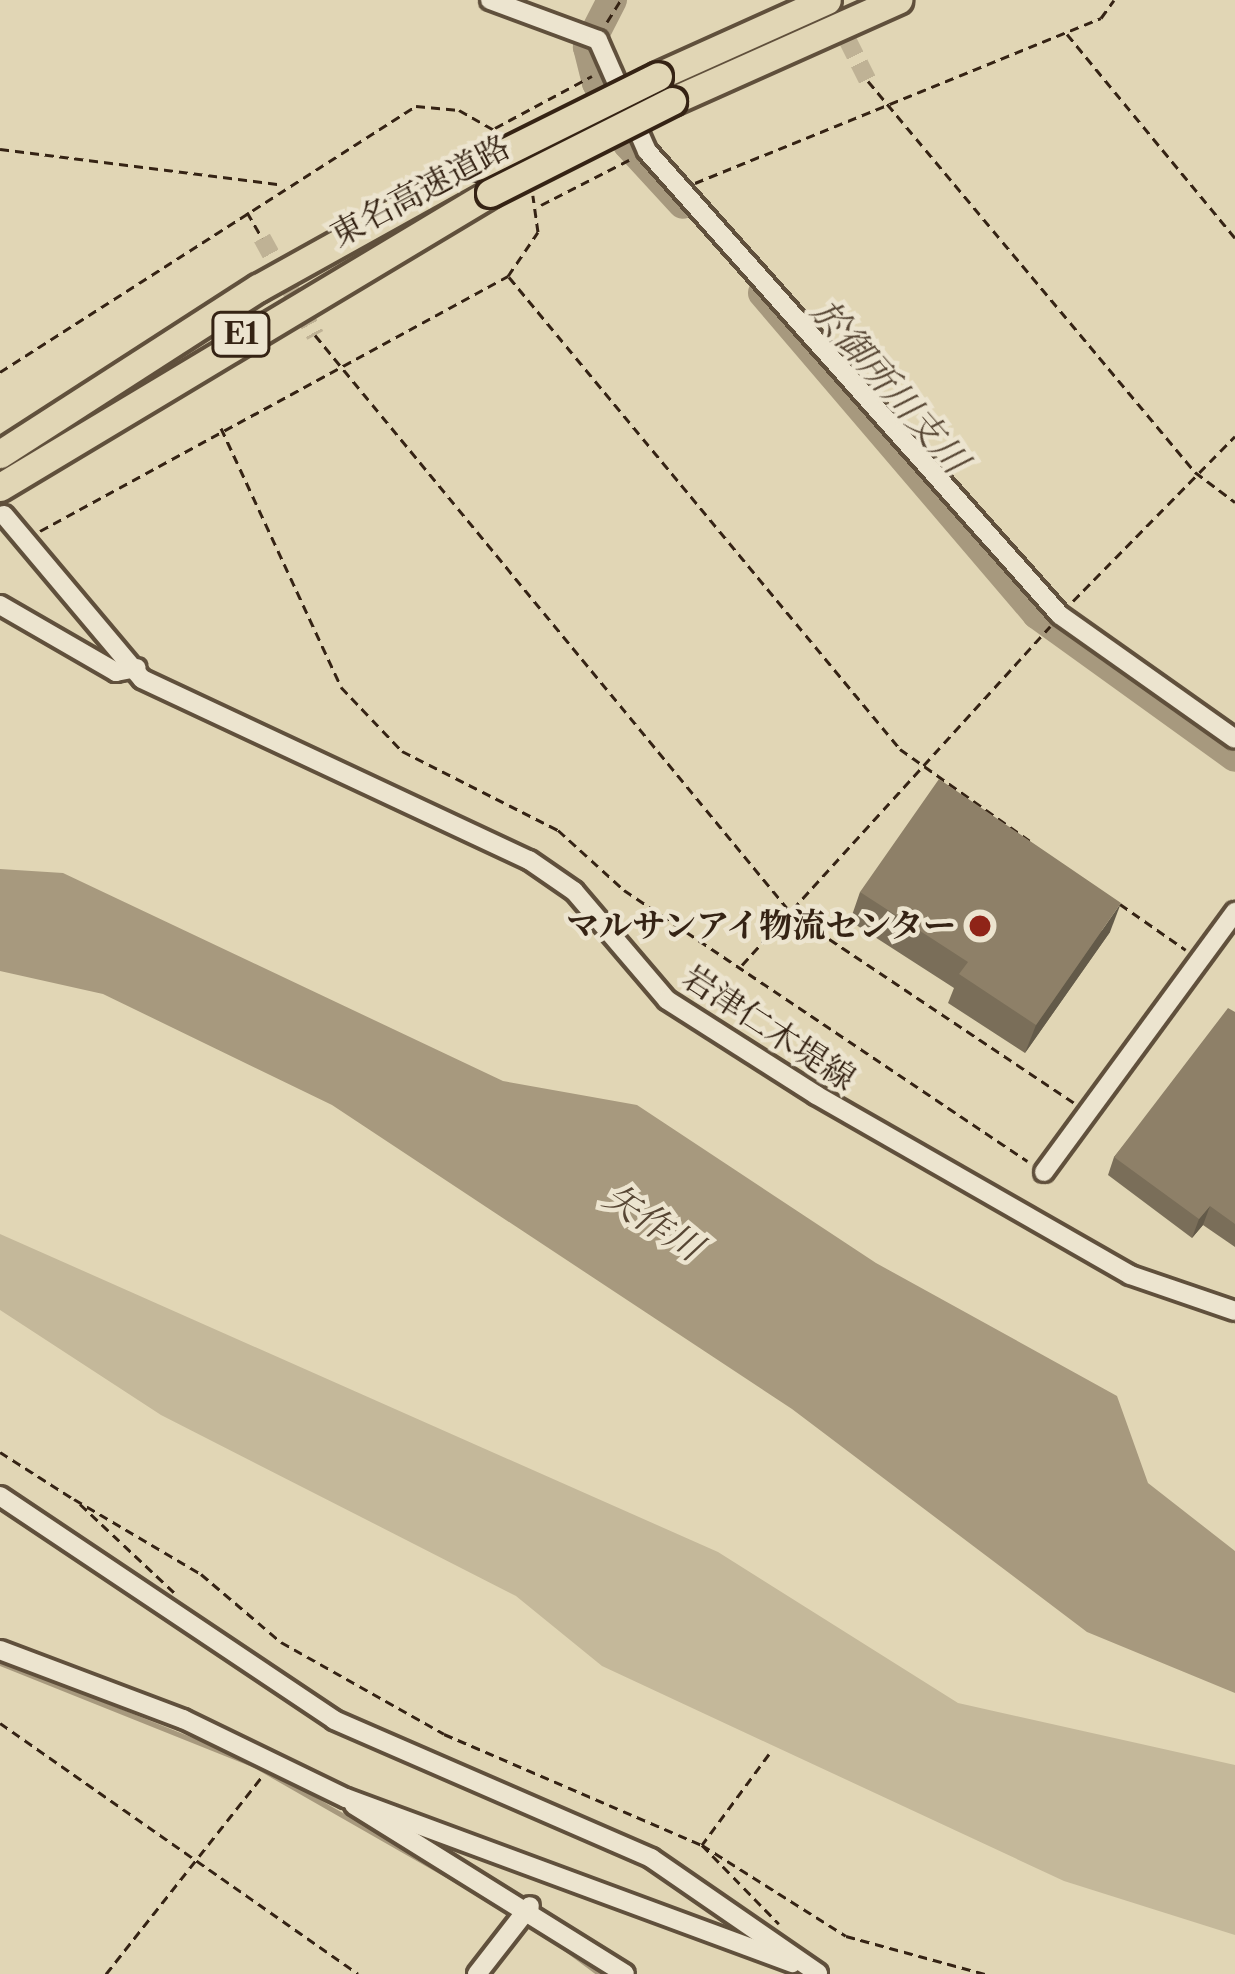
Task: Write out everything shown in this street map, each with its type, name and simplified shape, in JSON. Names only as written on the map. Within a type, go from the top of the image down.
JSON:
[{"type":"highway","name":"東名高速道路","points":[[2,501],[490,193],[826,0]]},
{"type":"highway","name":"東名高速道路","points":[[0,454],[258,288],[477,166],[898,0]]},
{"type":"street","points":[[490,0],[598,40],[603,70],[647,151],[688,185],[1060,615],[1235,739]]},
{"type":"street","name":"岩津仁木堤線","points":[[2,501],[137,668],[529,860],[574,891],[667,1000],[816,1095],[1130,1275],[1235,1311]]},
{"type":"street","points":[[0,605],[116,672],[137,668]]},
{"type":"street","points":[[1044,1172],[1235,912]]},
{"type":"street","points":[[0,1496],[184,1614],[334,1720],[651,1858],[819,1974]]},
{"type":"street","points":[[0,1650],[273,1762],[346,1798],[530,1906],[625,1974]]},
{"type":"street","points":[[346,1798],[819,1974]]},
{"type":"street","points":[[477,1974],[530,1906]]},
{"type":"path","points":[[598,40],[621,0]]},
{"type":"path","points":[[688,185],[1066,32],[1114,0]]},
{"type":"path","points":[[1066,32],[1235,238]]},
{"type":"path","points":[[0,372],[246,210],[416,106],[458,110],[493,128],[603,70]]},
{"type":"path","points":[[868,81],[883,109],[1195,472],[1235,502]]},
{"type":"path","points":[[0,149],[285,186]]},
{"type":"path","points":[[28,538],[220,426],[508,276],[531,252],[540,206],[647,151]]},
{"type":"path","points":[[246,210],[262,238]]},
{"type":"path","points":[[508,276],[927,770],[1036,845]]},
{"type":"path","points":[[315,335],[792,914],[1090,1114]]},
{"type":"path","points":[[220,426],[341,687],[402,752],[558,830],[740,967],[1044,1172]]},
{"type":"path","points":[[740,967],[927,770],[1060,615],[1235,436]]},
{"type":"path","points":[[1108,896],[1200,960]]},
{"type":"path","points":[[0,1452],[201,1574],[281,1642],[426,1724],[702,1845],[846,1936],[985,1974]]},
{"type":"path","points":[[74,1499],[176,1592],[184,1614]]},
{"type":"path","points":[[0,1723],[192,1867],[358,1974]]},
{"type":"path","points":[[702,1845],[769,1754]]},
{"type":"path","points":[[106,1974],[273,1762]]},
{"type":"path","points":[[702,1845],[784,1929]]},
{"type":"shaded area","points":[[0,1234],[718,1552],[958,1703],[1235,1765],[1235,1935],[1064,1881],[602,1666],[516,1596],[161,1415],[0,1310]]},
{"type":"water","name":"矢作川","points":[[0,869],[63,873],[503,1081],[637,1105],[876,1263],[1117,1396],[1148,1483],[1235,1551],[1235,1693],[1087,1632],[792,1409],[332,1105],[103,994],[0,971]]},
{"type":"building","name":"マルサンアイ物流センター","points":[[939,779],[1121,903],[1036,1025],[959,974],[968,962],[860,892]]},
{"type":"building","points":[[1228,1008],[1235,1012],[1235,1224],[1210,1206],[1199,1219],[1114,1157]]},
{"type":"waterway","name":"於御所川支川","points":[[612,0],[588,47],[597,83],[628,144],[683,204]]},
{"type":"waterway","name":"於御所川支川","points":[[763,293],[1037,614],[1235,757]]},
{"type":"waterway","points":[[0,1663],[253,1764],[475,1891]]},
{"type":"waterway","points":[[561,1945],[600,1974]]},
{"type":"tunnel","points":[[835,15],[868,81]]},
{"type":"tunnel","points":[[262,238],[315,335]]},
{"type":"place","name":"マルサンアイ物流センター","points":[[980,926]]}]
